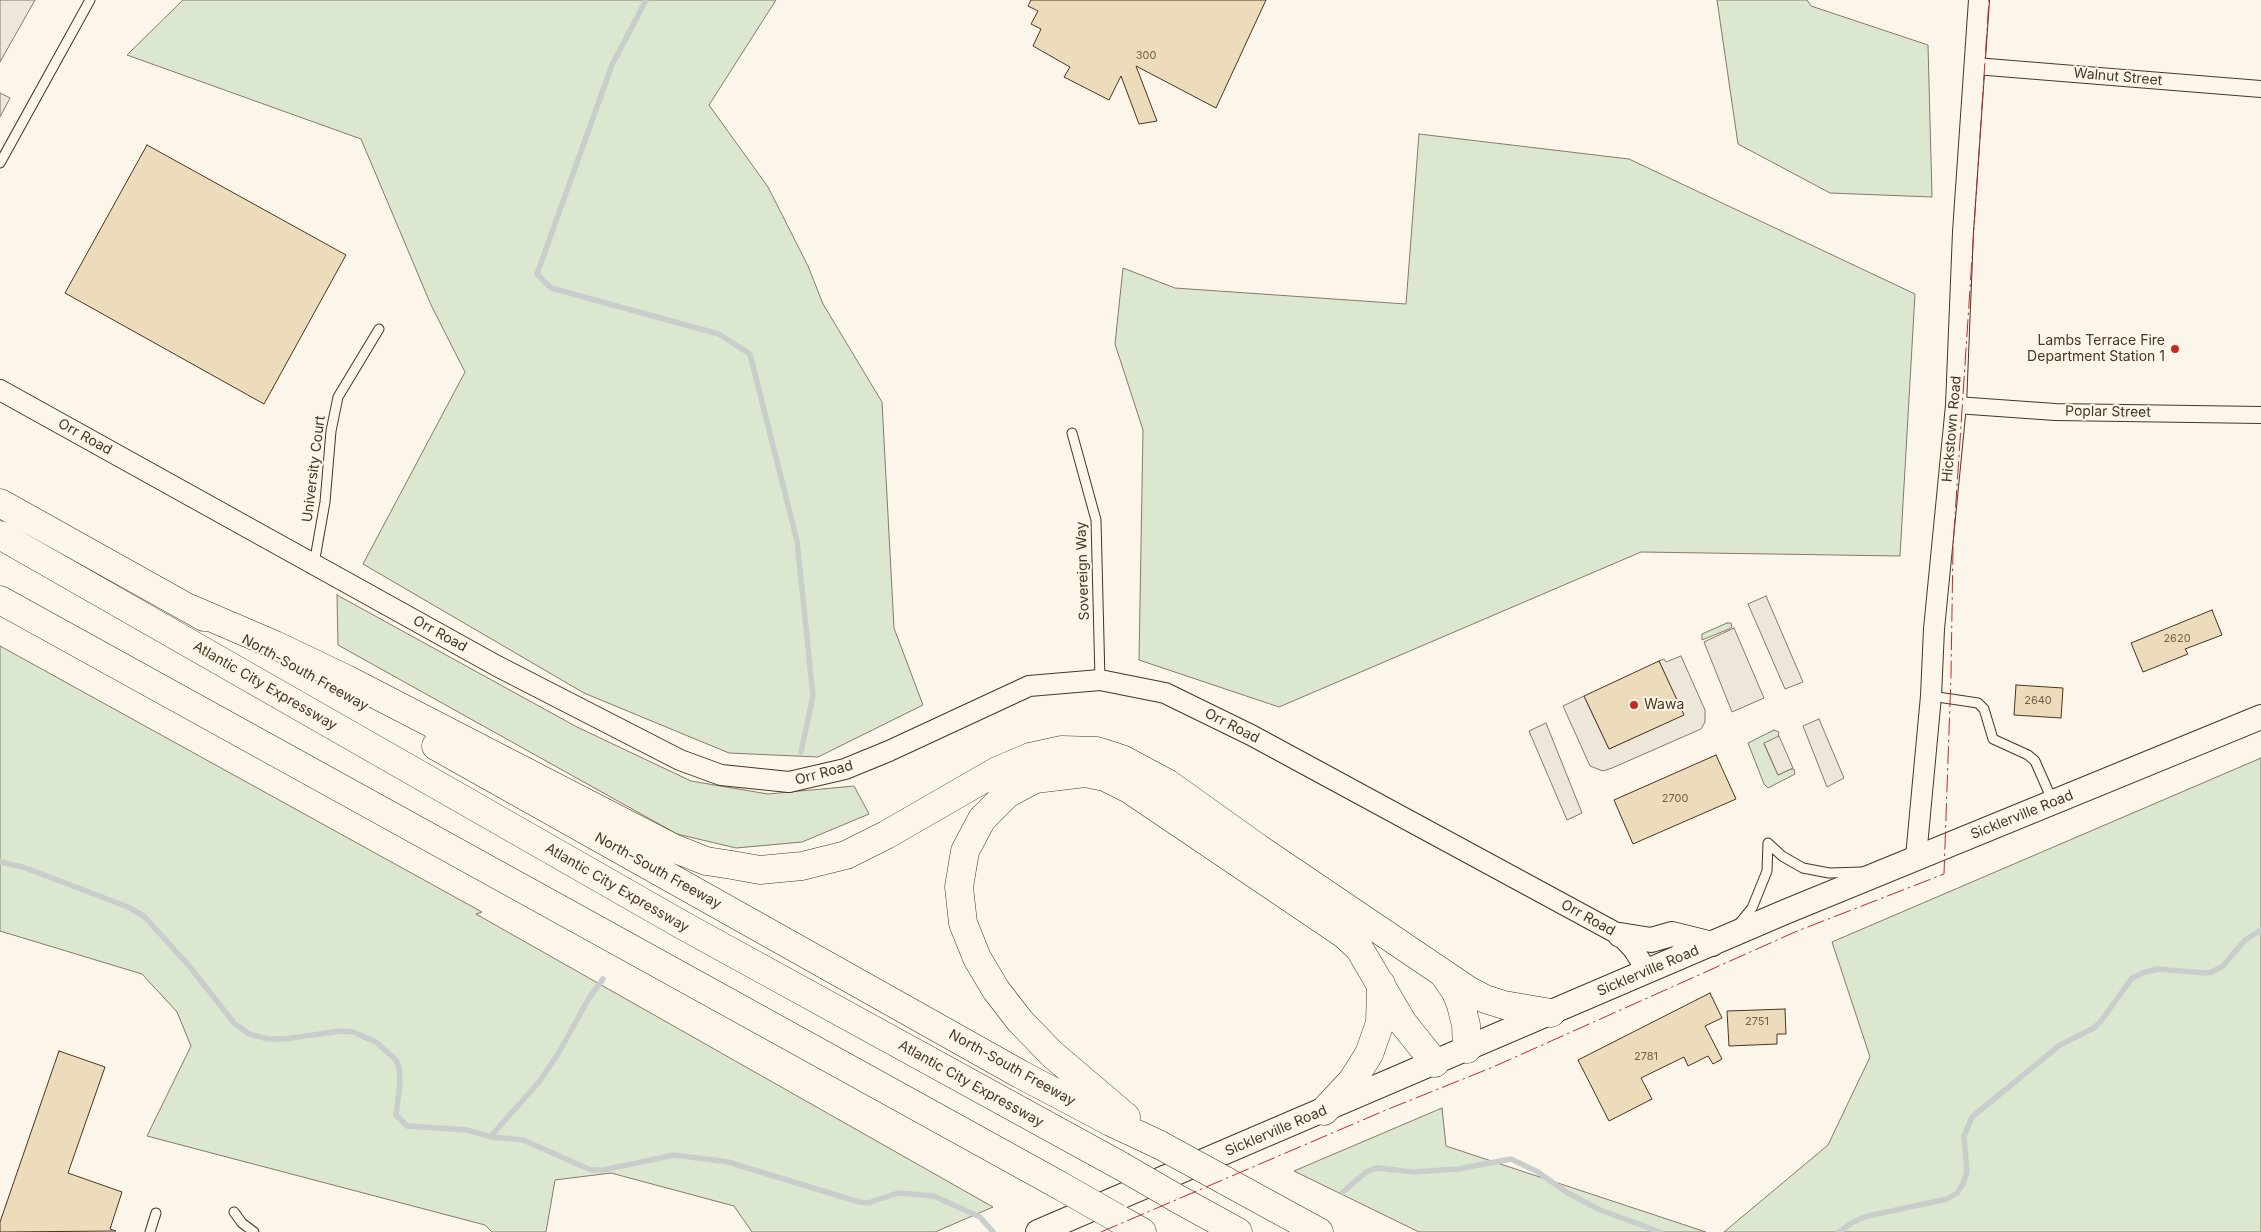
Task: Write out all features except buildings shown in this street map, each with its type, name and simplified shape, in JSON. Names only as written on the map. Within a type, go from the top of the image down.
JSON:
[{"type":"highway","name":"North-South Freeway","points":[[0,503],[1012,1069],[1110,1122],[1160,1145],[1319,1232]]},
{"type":"highway","name":"Atlantic City Expressway","points":[[0,535],[684,926],[1238,1232]]},
{"type":"highway","points":[[0,600],[1142,1232]]},
{"type":"highway","points":[[189,608],[275,645],[346,679],[673,848],[706,861],[760,870],[802,866],[846,855],[886,835],[997,771],[1030,757],[1062,750],[1097,751],[1129,762],[1167,783],[1258,848],[1426,959],[1443,973],[1486,999],[1504,1005],[1551,1012]]},
{"type":"highway","points":[[1160,1145],[1067,1066],[1020,1021],[996,990],[977,958],[964,923],[959,887],[965,851],[982,819],[1007,794],[1034,779],[1085,773],[1104,777],[1129,789],[1345,935],[1359,948],[1403,1023],[1435,1063]]},
{"type":"highway","points":[[1443,973],[1456,992],[1461,1005],[1466,1025],[1467,1049]]},
{"type":"highway","points":[[1324,1110],[1352,1081],[1369,1054],[1380,1023],[1381,983]]},
{"type":"main road","name":"Sicklerville Road","points":[[1038,1232],[1916,857],[2261,717]]},
{"type":"main road","points":[[1620,935],[1651,940],[1672,934],[1721,940]]},
{"type":"street","name":"Hickstown Road","points":[[1916,857],[1931,696],[1934,629],[1956,405],[1963,232],[1979,0]]},
{"type":"street","name":"Walnut Street","points":[[1975,66],[2261,89]]},
{"type":"street","name":"Orr Road","points":[[0,390],[506,670],[680,760],[721,775],[788,782],[845,769],[889,751],[1029,686],[1100,680],[1165,693],[1259,740],[1620,935],[1633,949],[1648,972]]},
{"type":"street","name":"Poplar Street","points":[[1956,405],[2055,412],[2261,416]]},
{"type":"lane","points":[[0,163],[90,0]]},
{"type":"lane","name":"University Court","points":[[314,564],[325,502],[331,431],[338,397],[379,329]]},
{"type":"lane","name":"Sovereign Way","points":[[1072,433],[1096,520],[1100,680]]},
{"type":"lane","points":[[1931,696],[1978,703],[1984,709],[1993,739],[2028,755],[2035,761],[2054,802]]},
{"type":"lane","points":[[1721,940],[1752,908],[1767,871],[1768,843],[1782,856],[1803,868],[1829,873],[1885,871]]},
{"type":"lane","points":[[234,1212],[242,1223],[254,1232]]},
{"type":"lane","points":[[150,1232],[156,1213]]},
{"type":"green space","points":[[183,0],[776,0],[709,105],[768,187],[808,266],[823,304],[882,402],[894,628],[923,705],[818,757],[729,753],[584,693],[363,564],[465,372],[431,305],[361,139],[127,55]]},
{"type":"green space","points":[[1717,0],[1807,0],[1811,6],[1928,45],[1932,197],[1830,193],[1738,144]]},
{"type":"green space","points":[[1419,134],[1629,159],[1915,294],[1900,556],[1641,552],[1279,707],[1139,660],[1143,430],[1115,344],[1123,268],[1175,288],[1406,304]]},
{"type":"green space","points":[[337,595],[577,727],[691,781],[768,794],[854,786],[869,814],[802,842],[736,848],[677,834],[338,645]]},
{"type":"green space","points":[[1731,623],[1732,627],[1702,640],[1702,634]]},
{"type":"green space","points":[[0,646],[482,912],[476,914],[993,1207],[935,1232],[752,1232],[734,1206],[611,1173],[555,1180],[546,1232],[492,1232],[485,1225],[147,1136],[191,1046],[177,1012],[142,974],[0,931]]},
{"type":"green space","points":[[1774,730],[1779,732],[1778,737],[1764,744],[1778,775],[1791,769],[1794,769],[1795,774],[1768,788],[1764,784],[1748,743]]},
{"type":"green space","points":[[2261,758],[2261,1232],[1724,1232],[1828,1145],[1870,1057],[1832,942]]},
{"type":"green space","points":[[1442,1108],[1446,1146],[1706,1232],[1419,1232],[1294,1171]]},
{"type":"shaded area","points":[[0,0],[35,0],[0,62]]},
{"type":"shaded area","points":[[0,93],[10,98],[0,117]]},
{"type":"shaded area","points":[[1766,596],[1803,682],[1785,689],[1748,604]]},
{"type":"shaded area","points":[[1734,628],[1764,698],[1732,712],[1704,642]]},
{"type":"shaded area","points":[[1681,656],[1705,710],[1705,722],[1701,729],[1603,771],[1590,766],[1563,706],[1584,696],[1609,749],[1683,715],[1659,661],[1664,659],[1666,662]]},
{"type":"shaded area","points":[[1819,719],[1844,778],[1827,787],[1803,726]]},
{"type":"shaded area","points":[[1546,723],[1582,813],[1567,820],[1529,731]]},
{"type":"shaded area","points":[[1779,736],[1793,768],[1778,775],[1764,743]]},
{"type":"waterway","points":[[646,0],[612,65],[537,274],[551,288],[719,334],[750,354],[797,541],[813,696],[801,752]]},
{"type":"waterway","points":[[0,862],[23,867],[128,907],[144,916],[190,967],[234,1023],[249,1034],[268,1039],[284,1039],[341,1031],[353,1032],[376,1042],[396,1060],[399,1068],[400,1082],[396,1115],[407,1126],[467,1130],[492,1137],[523,1140],[591,1170],[603,1170],[674,1155],[728,1162],[859,1202],[868,1203],[898,1193],[934,1196],[980,1217],[993,1232]]},
{"type":"waterway","points":[[1839,1232],[1853,1222],[1868,1216],[1947,1199],[1957,1193],[1963,1184],[1967,1172],[1964,1136],[1972,1117],[2060,1045],[2094,1028],[2132,978],[2157,969],[2212,972],[2223,966],[2245,940],[2261,930]]},
{"type":"waterway","points":[[491,1136],[539,1082],[558,1054],[589,998],[603,979]]},
{"type":"waterway","points":[[1343,1192],[1366,1172],[1376,1168],[1414,1172],[1458,1169],[1511,1159],[1538,1172],[1566,1192],[1600,1210],[1660,1232]]},
{"type":"power","points":[[1101,1232],[1386,1110],[1493,1067],[1795,932],[1944,874],[1951,675],[1953,547],[1989,0]]},
{"type":"place","name":"Lambs Terrace Fire Department Station 1","points":[[2175,349]]},
{"type":"place","name":"Wawa","points":[[1634,705]]}]
